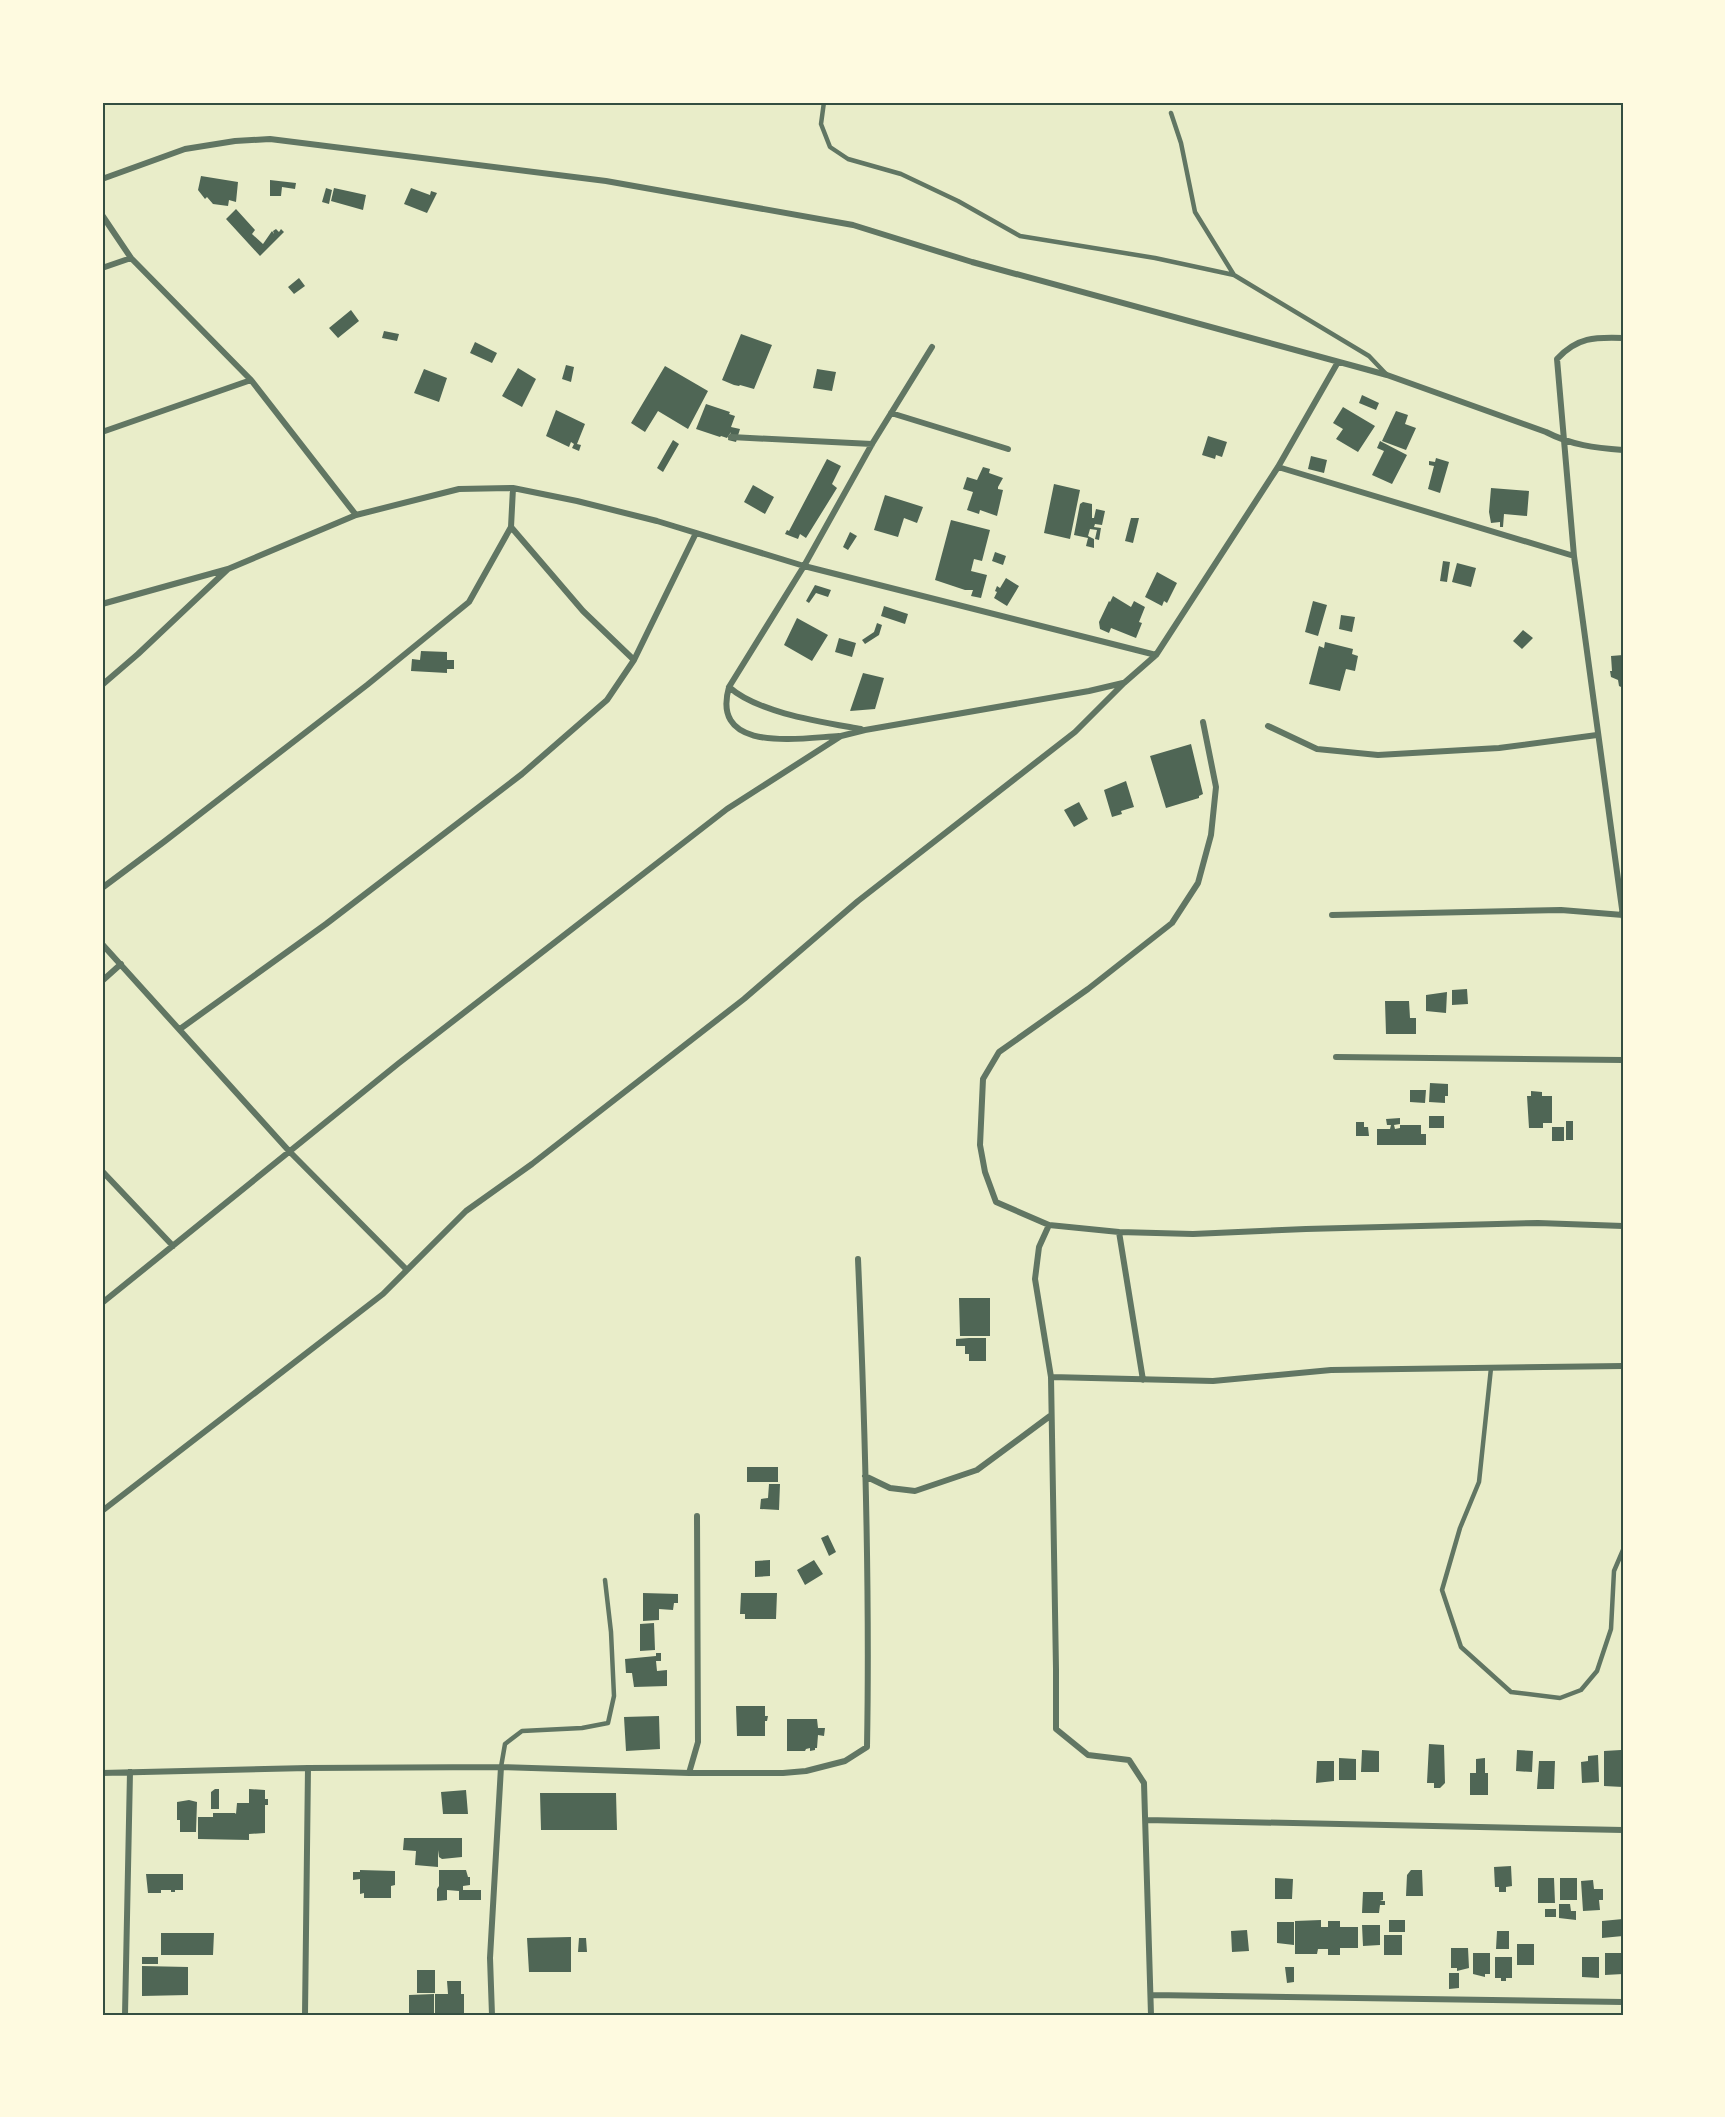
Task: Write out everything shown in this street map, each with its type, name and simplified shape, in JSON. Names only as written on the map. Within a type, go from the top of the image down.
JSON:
[{"type":"street","points":[[102,179],[185,149],[235,141],[270,139],[606,181],[853,225],[983,265],[1387,375],[1546,432],[1565,442],[1598,449],[1623,450]]},
{"type":"street","points":[[102,215],[131,258],[251,380],[356,515]]},
{"type":"street","points":[[102,268],[131,258]]},
{"type":"street","points":[[1332,915],[1561,910],[1623,915],[1574,556],[1557,359],[1569,346],[1598,337],[1623,338]]},
{"type":"street","points":[[932,347],[872,444],[804,566],[729,687],[725,703],[733,723],[753,737],[771,740],[841,736],[1124,683]]},
{"type":"street","points":[[102,1511],[383,1294],[466,1211],[744,999],[858,901],[1075,732],[1156,655],[1278,467],[1338,362]]},
{"type":"street","points":[[102,432],[251,380]]},
{"type":"street","points":[[891,413],[1008,449]]},
{"type":"street","points":[[731,437],[872,444]]},
{"type":"street","points":[[1278,467],[1574,556]]},
{"type":"street","points":[[102,604],[228,569],[356,515],[459,489],[513,488],[657,521],[804,566],[1156,655]]},
{"type":"street","points":[[102,888],[367,685],[469,602],[511,527],[513,488]]},
{"type":"street","points":[[511,527],[583,611],[634,660]]},
{"type":"street","points":[[180,1029],[326,924],[522,774],[607,700],[634,660],[696,533]]},
{"type":"street","points":[[102,685],[228,569]]},
{"type":"street","points":[[729,687],[741,697],[810,720],[865,730]]},
{"type":"street","points":[[1203,722],[1215,787],[1211,835],[1198,883],[1172,923],[1088,989],[999,1052],[984,1079],[980,1145],[985,1172],[996,1202],[1049,1225],[1119,1232],[1193,1234],[1538,1223],[1623,1226]]},
{"type":"street","points":[[1268,726],[1317,749],[1377,755],[1499,748],[1597,735]]},
{"type":"street","points":[[102,1304],[496,986],[727,809],[841,736]]},
{"type":"street","points":[[102,944],[289,1151],[406,1269]]},
{"type":"street","points":[[102,981],[121,964]]},
{"type":"street","points":[[1336,1057],[1623,1060]]},
{"type":"street","points":[[102,1171],[173,1246]]},
{"type":"street","points":[[1049,1225],[1039,1247],[1035,1279],[1051,1377],[1056,1729],[1088,1755],[1129,1760],[1144,1783],[1151,2015]]},
{"type":"street","points":[[1119,1232],[1143,1380]]},
{"type":"street","points":[[102,1773],[308,1768],[501,1767],[689,1773],[806,1771],[845,1761],[867,1748],[865,1476],[858,1258]]},
{"type":"street","points":[[1051,1377],[1143,1380],[1248,1379],[1331,1370],[1623,1366]]},
{"type":"street","points":[[865,1476],[890,1488],[915,1491],[977,1470],[1050,1416]]},
{"type":"street","points":[[689,1773],[698,1742],[697,1516]]},
{"type":"street","points":[[492,2015],[490,1958],[501,1767]]},
{"type":"street","points":[[305,2015],[308,1768]]},
{"type":"street","points":[[125,2015],[130,1772]]},
{"type":"street","points":[[1146,1820],[1623,1830]]},
{"type":"street","points":[[1150,1995],[1623,2002]]},
{"type":"lane","points":[[824,102],[821,124],[830,147],[848,159],[901,174],[958,201],[1020,236],[1155,258],[1234,275],[1369,356],[1387,375]]},
{"type":"lane","points":[[1171,113],[1181,143],[1195,212],[1234,275]]},
{"type":"lane","points":[[1491,1368],[1479,1482],[1460,1528],[1442,1590],[1461,1647],[1510,1692],[1560,1698],[1581,1690],[1597,1671],[1611,1629],[1614,1571],[1623,1550]]},
{"type":"lane","points":[[501,1767],[505,1744],[522,1731],[582,1728],[608,1723],[614,1696],[611,1632],[605,1580]]},
{"type":"building","points":[[201,176],[238,182],[236,202],[229,200],[228,206],[213,204],[207,197],[205,199],[198,190]]},
{"type":"building","points":[[270,180],[296,183],[295,189],[282,187],[281,196],[270,196]]},
{"type":"building","points":[[326,188],[332,190],[329,204],[322,202]]},
{"type":"building","points":[[334,188],[366,195],[363,210],[331,201]]},
{"type":"building","points":[[411,188],[430,195],[431,191],[437,193],[427,213],[404,204]]},
{"type":"building","points":[[236,209],[255,230],[252,234],[263,244],[272,231],[274,234],[273,231],[276,229],[284,232],[260,256],[226,219]]},
{"type":"building","points":[[299,278],[305,286],[294,294],[288,287]]},
{"type":"building","points":[[351,310],[359,321],[338,338],[329,328]]},
{"type":"building","points":[[384,331],[399,334],[397,341],[382,338]]},
{"type":"building","points":[[741,334],[772,345],[754,389],[722,380]]},
{"type":"building","points":[[475,342],[497,353],[492,363],[470,353]]},
{"type":"building","points":[[566,365],[574,367],[571,382],[562,379]]},
{"type":"building","points":[[665,366],[708,391],[688,429],[658,411],[645,432],[631,423]]},
{"type":"building","points":[[518,368],[536,379],[522,407],[502,396]]},
{"type":"building","points":[[424,369],[447,378],[439,402],[414,393]]},
{"type":"building","points":[[817,369],[836,372],[832,391],[813,388]]},
{"type":"building","points":[[1362,395],[1379,403],[1376,410],[1359,403]]},
{"type":"building","points":[[706,404],[735,416],[731,427],[740,429],[736,442],[728,440],[731,432],[727,438],[696,429]]},
{"type":"building","points":[[1343,407],[1375,426],[1358,452],[1336,439],[1343,429],[1333,423]]},
{"type":"building","points":[[556,410],[585,424],[577,444],[581,445],[579,451],[572,448],[574,444],[571,442],[569,447],[546,436]]},
{"type":"building","points":[[1396,411],[1408,415],[1405,424],[1416,428],[1406,450],[1382,441]]},
{"type":"building","points":[[1208,436],[1227,442],[1222,457],[1216,455],[1215,459],[1202,455]]},
{"type":"building","points":[[673,440],[679,444],[663,472],[657,468]]},
{"type":"building","points":[[1380,441],[1407,455],[1392,484],[1372,475],[1384,451],[1377,448]]},
{"type":"building","points":[[1311,456],[1327,460],[1324,473],[1308,469]]},
{"type":"building","points":[[1436,458],[1449,462],[1440,493],[1428,489],[1434,466],[1429,465],[1429,461],[1435,462]]},
{"type":"building","points":[[827,459],[841,466],[832,484],[837,488],[806,538],[800,534],[798,539],[785,534],[787,530],[789,531]]},
{"type":"building","points":[[983,467],[990,469],[989,473],[1003,478],[998,487],[1003,490],[997,516],[980,510],[979,514],[967,510],[973,492],[963,489],[967,477],[977,480]]},
{"type":"building","points":[[1054,484],[1080,490],[1070,539],[1044,533]]},
{"type":"building","points":[[753,485],[774,497],[765,514],[744,502]]},
{"type":"building","points":[[1491,488],[1529,491],[1527,516],[1504,514],[1503,527],[1500,527],[1500,522],[1491,523],[1489,512]]},
{"type":"building","points":[[885,495],[923,507],[917,523],[904,518],[898,537],[874,530]]},
{"type":"building","points":[[1083,502],[1092,504],[1092,518],[1094,518],[1096,509],[1105,511],[1102,525],[1095,524],[1094,527],[1101,528],[1099,540],[1095,539],[1097,530],[1090,529],[1088,536],[1094,539],[1094,548],[1086,546],[1088,538],[1074,535],[1080,504]]},
{"type":"building","points":[[1131,518],[1139,518],[1133,543],[1125,541]]},
{"type":"building","points":[[951,520],[990,530],[982,561],[974,559],[971,571],[987,575],[981,598],[971,596],[973,590],[965,590],[935,580]]},
{"type":"building","points":[[850,532],[857,536],[848,550],[843,547]]},
{"type":"building","points":[[995,552],[1006,556],[1003,565],[992,561]]},
{"type":"building","points":[[1443,561],[1450,562],[1447,582],[1440,581]]},
{"type":"building","points":[[1457,563],[1476,568],[1471,587],[1452,582]]},
{"type":"building","points":[[1157,572],[1177,583],[1167,603],[1164,601],[1162,606],[1145,597]]},
{"type":"building","points":[[1006,578],[1019,586],[1007,606],[994,598],[997,586],[1000,588]]},
{"type":"building","points":[[815,585],[831,590],[828,597],[816,593],[809,603],[806,601]]},
{"type":"building","points":[[1113,596],[1131,607],[1134,601],[1145,607],[1136,638],[1111,628],[1109,633],[1100,629],[1099,622]]},
{"type":"building","points":[[1313,601],[1327,605],[1318,636],[1305,632]]},
{"type":"building","points":[[884,606],[908,614],[905,624],[881,616]]},
{"type":"building","points":[[1341,615],[1355,617],[1352,632],[1339,629]]},
{"type":"building","points":[[797,618],[828,635],[812,661],[784,645]]},
{"type":"building","points":[[877,623],[882,625],[879,635],[865,644],[862,640],[874,632]]},
{"type":"building","points":[[1523,630],[1533,638],[1522,649],[1513,641]]},
{"type":"building","points":[[839,638],[856,643],[852,657],[835,652]]},
{"type":"building","points":[[1325,642],[1353,649],[1352,654],[1358,656],[1355,671],[1346,669],[1340,691],[1309,684],[1319,646],[1324,648]]},
{"type":"building","points":[[421,651],[447,652],[447,660],[454,660],[454,669],[447,669],[447,673],[411,671],[412,659],[420,660]]},
{"type":"building","points":[[1623,655],[1623,688],[1619,686],[1618,680],[1611,677],[1610,671],[1612,671],[1611,656]]},
{"type":"building","points":[[863,673],[884,678],[875,709],[850,711]]},
{"type":"building","points":[[1191,744],[1203,794],[1199,798],[1166,808],[1150,756]]},
{"type":"building","points":[[1126,781],[1134,807],[1112,817],[1104,790]]},
{"type":"building","points":[[1079,802],[1088,819],[1074,827],[1064,810]]},
{"type":"building","points":[[1467,989],[1468,1004],[1452,1005],[1452,990]]},
{"type":"building","points":[[1447,992],[1446,1013],[1426,1011],[1426,995]]},
{"type":"building","points":[[1385,1001],[1409,1001],[1410,1018],[1416,1018],[1416,1034],[1386,1034]]},
{"type":"building","points":[[1430,1083],[1448,1084],[1448,1096],[1445,1096],[1445,1103],[1429,1102]]},
{"type":"building","points":[[1410,1090],[1426,1090],[1425,1103],[1410,1102]]},
{"type":"building","points":[[1531,1091],[1542,1092],[1542,1096],[1552,1096],[1552,1123],[1543,1123],[1543,1128],[1529,1128],[1527,1096],[1531,1096]]},
{"type":"building","points":[[1429,1116],[1444,1116],[1444,1128],[1429,1128]]},
{"type":"building","points":[[1400,1118],[1400,1124],[1394,1125],[1395,1129],[1400,1128],[1400,1125],[1421,1125],[1421,1134],[1426,1134],[1426,1145],[1377,1145],[1377,1129],[1390,1129],[1391,1125],[1387,1125],[1386,1119]]},
{"type":"building","points":[[1566,1121],[1573,1121],[1573,1140],[1566,1140]]},
{"type":"building","points":[[1356,1122],[1364,1122],[1364,1127],[1368,1127],[1369,1136],[1356,1136]]},
{"type":"building","points":[[1552,1127],[1564,1127],[1564,1141],[1552,1141]]},
{"type":"building","points":[[959,1298],[990,1298],[990,1336],[960,1336]]},
{"type":"building","points":[[986,1338],[986,1361],[969,1361],[969,1354],[965,1354],[965,1346],[956,1346],[956,1339]]},
{"type":"building","points":[[747,1467],[778,1467],[778,1482],[747,1482]]},
{"type":"building","points":[[769,1484],[780,1484],[779,1510],[760,1509],[761,1499],[768,1498]]},
{"type":"building","points":[[828,1535],[836,1552],[829,1556],[821,1538]]},
{"type":"building","points":[[770,1560],[770,1576],[755,1577],[755,1561]]},
{"type":"building","points":[[814,1560],[823,1574],[805,1585],[797,1570]]},
{"type":"building","points":[[643,1593],[678,1594],[678,1603],[674,1603],[673,1610],[659,1609],[659,1620],[643,1621]]},
{"type":"building","points":[[741,1593],[777,1593],[776,1619],[745,1619],[745,1614],[740,1614]]},
{"type":"building","points":[[654,1623],[655,1650],[640,1651],[640,1624]]},
{"type":"building","points":[[656,1653],[661,1653],[661,1661],[656,1661],[657,1671],[667,1670],[667,1686],[634,1687],[632,1673],[626,1673],[625,1659],[656,1656]]},
{"type":"building","points":[[736,1706],[765,1706],[765,1716],[768,1716],[765,1721],[765,1736],[737,1736]]},
{"type":"building","points":[[659,1716],[660,1749],[626,1751],[624,1717]]},
{"type":"building","points":[[787,1719],[817,1719],[818,1728],[825,1728],[824,1736],[818,1735],[815,1750],[810,1751],[810,1748],[805,1751],[787,1751]]},
{"type":"building","points":[[1429,1744],[1444,1745],[1445,1783],[1440,1788],[1434,1788],[1434,1783],[1427,1783]]},
{"type":"building","points":[[1362,1750],[1379,1751],[1379,1772],[1361,1772]]},
{"type":"building","points":[[1517,1750],[1533,1751],[1532,1772],[1516,1771]]},
{"type":"building","points":[[1621,1750],[1623,1787],[1604,1786],[1604,1751]]},
{"type":"building","points":[[1598,1755],[1599,1782],[1582,1783],[1581,1762],[1588,1761],[1588,1756]]},
{"type":"building","points":[[1339,1758],[1356,1759],[1356,1780],[1339,1780]]},
{"type":"building","points":[[1485,1758],[1488,1795],[1470,1795],[1470,1773],[1476,1773],[1476,1759]]},
{"type":"building","points":[[1317,1761],[1334,1761],[1334,1781],[1316,1783]]},
{"type":"building","points":[[1539,1761],[1555,1761],[1554,1789],[1537,1789]]},
{"type":"building","points":[[219,1789],[219,1809],[211,1809],[211,1792]]},
{"type":"building","points":[[249,1789],[265,1790],[268,1805],[265,1805],[265,1833],[249,1834],[249,1840],[198,1839],[198,1817],[213,1817],[213,1813],[236,1814],[237,1803],[249,1803]]},
{"type":"building","points":[[466,1790],[468,1814],[443,1814],[441,1792]]},
{"type":"building","points":[[540,1793],[616,1793],[617,1830],[541,1830]]},
{"type":"building","points":[[189,1800],[197,1802],[196,1832],[180,1832],[177,1802]]},
{"type":"building","points":[[404,1838],[462,1838],[462,1857],[442,1859],[439,1857],[438,1850],[438,1867],[415,1865],[416,1851],[403,1850]]},
{"type":"building","points":[[1511,1866],[1512,1886],[1506,1887],[1506,1892],[1499,1892],[1499,1887],[1495,1887],[1494,1867]]},
{"type":"building","points":[[360,1870],[395,1871],[395,1885],[391,1886],[391,1898],[364,1898],[364,1893],[360,1894],[360,1879],[353,1880],[353,1872],[360,1872]]},
{"type":"building","points":[[439,1870],[466,1870],[470,1877],[470,1885],[463,1886],[463,1890],[481,1890],[481,1900],[459,1900],[459,1891],[447,1890],[447,1900],[437,1901]]},
{"type":"building","points":[[1411,1870],[1422,1870],[1423,1896],[1406,1896],[1407,1875]]},
{"type":"building","points":[[146,1874],[183,1874],[183,1890],[171,1892],[171,1890],[161,1890],[161,1893],[148,1893]]},
{"type":"building","points":[[1275,1878],[1293,1879],[1292,1899],[1275,1899]]},
{"type":"building","points":[[1538,1878],[1554,1878],[1555,1903],[1538,1903]]},
{"type":"building","points":[[1560,1878],[1577,1878],[1577,1900],[1560,1900]]},
{"type":"building","points":[[1593,1880],[1594,1889],[1603,1889],[1603,1900],[1599,1900],[1600,1910],[1583,1911],[1581,1881]]},
{"type":"building","points":[[1363,1892],[1383,1892],[1383,1900],[1380,1901],[1385,1901],[1385,1905],[1380,1905],[1379,1913],[1362,1913]]},
{"type":"building","points":[[1559,1904],[1570,1904],[1571,1911],[1576,1911],[1576,1920],[1559,1918]]},
{"type":"building","points":[[1545,1909],[1556,1909],[1556,1917],[1545,1917]]},
{"type":"building","points":[[1623,1919],[1623,1936],[1602,1938],[1602,1921]]},
{"type":"building","points":[[1321,1920],[1321,1927],[1328,1927],[1328,1921],[1340,1921],[1340,1927],[1358,1927],[1358,1948],[1340,1948],[1340,1955],[1328,1955],[1328,1949],[1318,1949],[1317,1954],[1295,1954],[1295,1921]]},
{"type":"building","points":[[1389,1920],[1405,1920],[1405,1932],[1389,1932]]},
{"type":"building","points":[[1277,1922],[1294,1922],[1294,1945],[1277,1943]]},
{"type":"building","points":[[1362,1925],[1380,1925],[1380,1945],[1363,1946]]},
{"type":"building","points":[[1247,1930],[1249,1951],[1232,1952],[1231,1931]]},
{"type":"building","points":[[1497,1931],[1509,1931],[1509,1949],[1496,1949]]},
{"type":"building","points":[[161,1933],[214,1933],[213,1955],[161,1955]]},
{"type":"building","points":[[1384,1935],[1402,1935],[1402,1955],[1384,1955]]},
{"type":"building","points":[[571,1937],[571,1972],[529,1972],[527,1938]]},
{"type":"building","points":[[579,1938],[586,1938],[587,1952],[578,1952]]},
{"type":"building","points":[[1517,1944],[1534,1944],[1534,1965],[1517,1965]]},
{"type":"building","points":[[1451,1948],[1468,1948],[1469,1968],[1457,1971],[1457,1968],[1451,1968]]},
{"type":"building","points":[[1473,1953],[1490,1953],[1490,1974],[1485,1974],[1485,1977],[1473,1974]]},
{"type":"building","points":[[1605,1953],[1623,1953],[1623,1974],[1605,1975]]},
{"type":"building","points":[[142,1957],[158,1957],[158,1964],[142,1964]]},
{"type":"building","points":[[1495,1957],[1512,1957],[1512,1978],[1501,1981],[1501,1978],[1495,1978]]},
{"type":"building","points":[[1582,1957],[1599,1957],[1599,1978],[1582,1977]]},
{"type":"building","points":[[142,1966],[188,1967],[188,1995],[142,1996]]},
{"type":"building","points":[[1285,1967],[1294,1967],[1294,1982],[1287,1983]]},
{"type":"building","points":[[417,1970],[435,1970],[435,1993],[417,1993]]},
{"type":"building","points":[[1449,1973],[1459,1973],[1459,1988],[1449,1989]]},
{"type":"building","points":[[447,1981],[461,1981],[461,1994],[464,1994],[464,2015],[435,2015],[435,1994],[448,1994]]},
{"type":"building","points":[[434,1994],[434,2014],[409,2015],[409,1995]]}]
